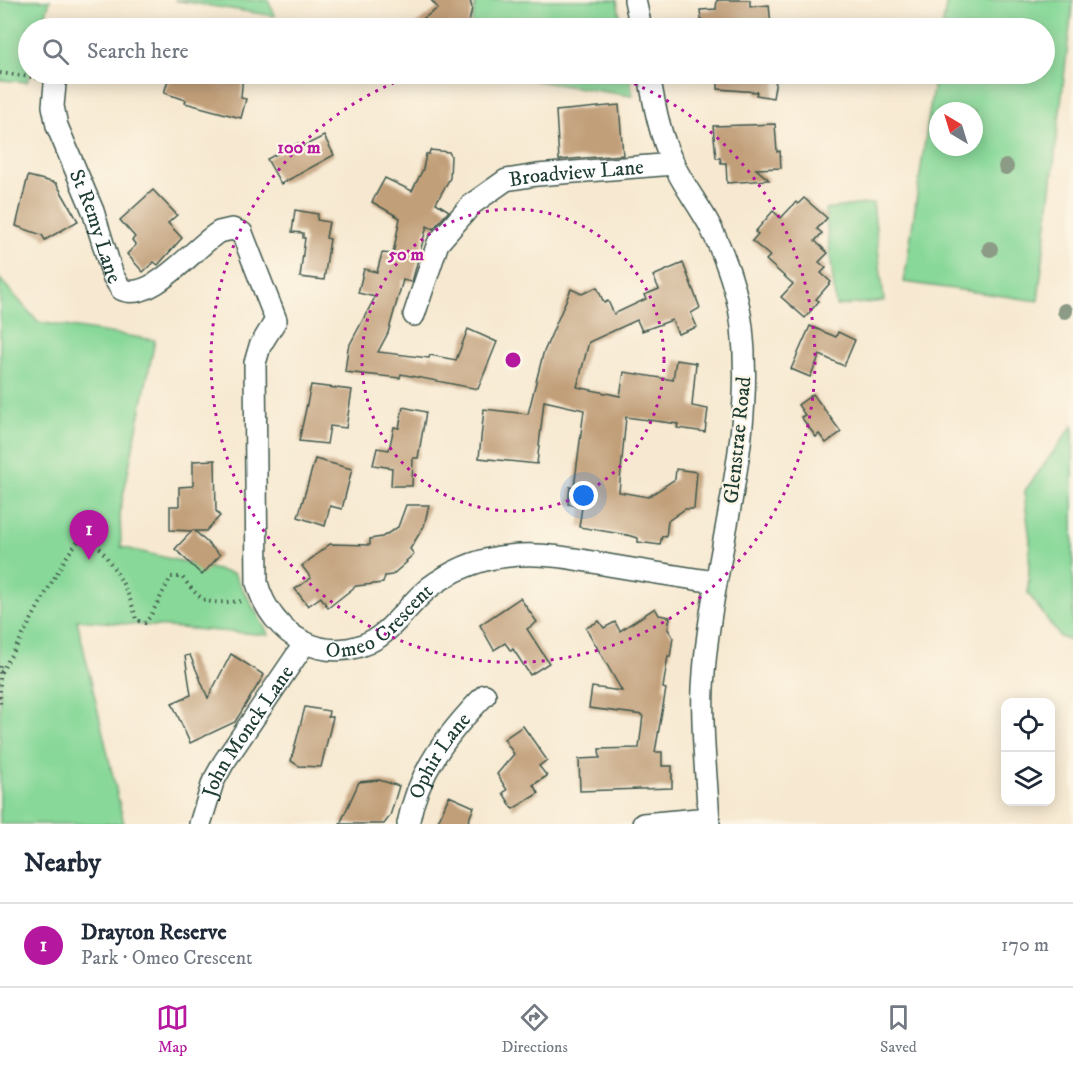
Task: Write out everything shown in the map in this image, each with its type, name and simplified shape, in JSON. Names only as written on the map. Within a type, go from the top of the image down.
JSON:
[{"type":"street","points":[[634,0],[638,18]]},
{"type":"street","name":"St Remy Lane","points":[[55,84],[53,106],[57,126],[93,211],[118,286],[131,292],[152,287],[212,236],[232,229],[242,233],[276,320]]},
{"type":"street","name":"Glenstrae Road","points":[[651,84],[658,121],[674,165],[708,224],[730,272],[742,325],[746,382],[741,449],[716,582],[703,688],[709,821]]},
{"type":"street","name":"Broadview Lane","points":[[414,315],[438,243],[472,204],[506,180],[537,175],[674,165]]},
{"type":"street","name":"Omeo Crescent","points":[[276,320],[260,346],[255,363],[257,582],[262,600],[282,627],[305,643],[332,650],[362,645],[393,624],[413,601],[435,583],[461,568],[510,555],[560,556],[716,582]]},
{"type":"street","name":"John Monck Lane","points":[[200,824],[213,782],[224,762],[305,643]]},
{"type":"street","name":"Ophir Lane","points":[[408,824],[419,788],[432,759],[445,740],[485,695]]},
{"type":"street","points":[[643,824],[709,821]]},
{"type":"path","points":[[0,72],[18,74]]},
{"type":"path","points":[[1,672],[26,634],[65,558],[77,546],[82,534],[87,532],[122,581],[133,605],[136,620],[145,623],[150,617],[171,577],[182,577],[198,597],[207,603],[262,600]]},
{"type":"path","points":[[0,666],[0,705]]},
{"type":"green space","points":[[0,0],[50,0],[45,18],[18,18],[18,81],[0,80]]},
{"type":"green space","points":[[174,0],[268,0],[275,16]]},
{"type":"green space","points":[[476,0],[617,0],[620,18],[473,18]]},
{"type":"green space","points":[[947,0],[1073,0],[1038,301],[904,282],[929,114],[929,156],[983,156],[983,102],[931,102],[934,84],[1055,84],[1055,18],[944,18]]},
{"type":"green space","points":[[555,84],[631,84],[633,96]]},
{"type":"green space","points":[[873,203],[884,301],[836,306],[825,209]]},
{"type":"green space","points":[[0,279],[38,322],[155,340],[120,511],[121,547],[234,574],[269,635],[77,620],[124,824],[0,824]]},
{"type":"green space","points":[[1073,425],[1073,641],[1060,637],[1028,593],[1030,540],[1024,492]]},
{"type":"building","points":[[431,0],[470,0],[472,8],[470,18],[424,18],[438,8]]},
{"type":"building","points":[[717,0],[750,0],[750,7],[769,5],[770,18],[701,18],[700,10],[716,9]]},
{"type":"building","points":[[167,84],[242,84],[241,98],[246,99],[241,118],[185,103],[186,100],[164,93]]},
{"type":"building","points":[[718,84],[775,84],[773,98],[756,95],[757,92],[718,89]]},
{"type":"building","points":[[619,105],[623,155],[559,160],[556,111]]},
{"type":"building","points":[[775,124],[777,152],[780,151],[781,168],[756,169],[769,180],[727,183],[726,163],[721,163],[720,158],[716,158],[713,126]]},
{"type":"building","points":[[324,136],[334,155],[281,184],[267,159],[298,143],[300,148]]},
{"type":"building","points":[[430,150],[449,152],[451,156],[450,178],[436,203],[449,211],[433,229],[427,226],[412,282],[403,280],[388,333],[378,352],[429,358],[430,355],[456,360],[468,329],[497,342],[478,389],[401,374],[400,378],[345,372],[348,348],[375,297],[358,293],[364,269],[377,272],[382,253],[393,254],[400,218],[372,202],[385,178],[412,191],[423,169],[426,154],[429,154]]},
{"type":"building","points":[[28,176],[56,183],[78,221],[45,240],[42,235],[16,226]]},
{"type":"building","points":[[153,190],[177,215],[168,223],[182,238],[158,265],[154,262],[143,272],[127,254],[136,245],[132,240],[135,237],[120,220]]},
{"type":"building","points":[[804,198],[827,218],[817,229],[822,233],[815,241],[828,253],[819,262],[826,268],[821,273],[831,282],[816,299],[819,301],[805,318],[781,297],[793,284],[766,260],[770,256],[752,241],[758,234],[755,232],[773,211],[781,218],[796,202],[798,204]]},
{"type":"building","points":[[295,210],[318,214],[317,220],[329,222],[326,238],[330,239],[324,280],[300,277],[305,238],[303,238],[303,233],[292,232]]},
{"type":"building","points":[[683,263],[700,308],[691,313],[697,327],[678,334],[672,320],[642,331],[637,320],[589,342],[577,387],[620,396],[624,372],[673,380],[676,360],[696,363],[692,406],[708,409],[705,432],[677,428],[678,424],[626,417],[619,492],[648,497],[675,479],[676,469],[697,472],[694,509],[685,509],[668,521],[666,537],[662,536],[660,545],[638,542],[638,538],[627,535],[579,527],[582,507],[568,504],[570,487],[574,488],[584,410],[544,401],[537,464],[479,458],[484,409],[528,414],[543,354],[571,289],[582,294],[597,287],[604,303],[608,301],[614,314],[646,299],[644,295],[659,289],[653,276]]},
{"type":"building","points":[[810,326],[836,337],[838,332],[855,340],[844,366],[820,355],[810,377],[791,369]]},
{"type":"building","points":[[311,385],[352,390],[346,428],[330,426],[327,444],[299,441]]},
{"type":"building","points":[[813,394],[841,432],[826,443],[819,434],[816,437],[801,417],[805,415],[798,405]]},
{"type":"building","points":[[403,407],[426,412],[418,458],[413,458],[412,486],[391,486],[392,468],[373,465],[377,448],[389,450],[394,427],[399,428]]},
{"type":"building","points":[[315,459],[352,469],[342,509],[330,506],[325,526],[298,517]]},
{"type":"building","points":[[215,460],[216,511],[220,516],[206,531],[195,531],[220,555],[202,575],[175,549],[192,531],[170,530],[170,506],[179,506],[179,487],[193,486],[193,461]]},
{"type":"building","points":[[406,505],[429,505],[424,526],[410,549],[414,554],[407,562],[392,575],[385,576],[383,583],[356,586],[328,608],[321,597],[308,606],[295,589],[311,578],[302,566],[330,544],[370,545],[370,539],[382,537],[398,527]]},
{"type":"building","points":[[520,598],[537,622],[527,629],[549,663],[530,675],[513,649],[511,651],[505,643],[494,650],[480,625]]},
{"type":"building","points":[[655,608],[659,615],[670,617],[668,629],[673,637],[670,657],[668,656],[663,688],[666,689],[655,752],[662,752],[662,766],[672,766],[672,788],[580,791],[579,759],[600,758],[599,749],[639,748],[643,715],[589,708],[592,687],[622,691],[586,628],[599,621],[604,628],[615,622],[620,631]]},
{"type":"building","points":[[231,654],[264,675],[235,722],[190,743],[172,703],[191,695],[185,656],[190,655],[208,698]]},
{"type":"building","points":[[305,707],[329,711],[328,717],[333,717],[321,767],[299,766],[291,761]]},
{"type":"building","points":[[523,726],[547,760],[539,766],[547,776],[533,785],[539,793],[513,809],[503,793],[507,790],[497,774],[514,754],[504,739]]},
{"type":"building","points":[[379,780],[399,786],[390,816],[384,824],[340,824],[359,782]]},
{"type":"building","points":[[449,796],[474,807],[467,824],[437,824]]},
{"type":"place","name":"Drayton Reserve","points":[[89,560]]}]
